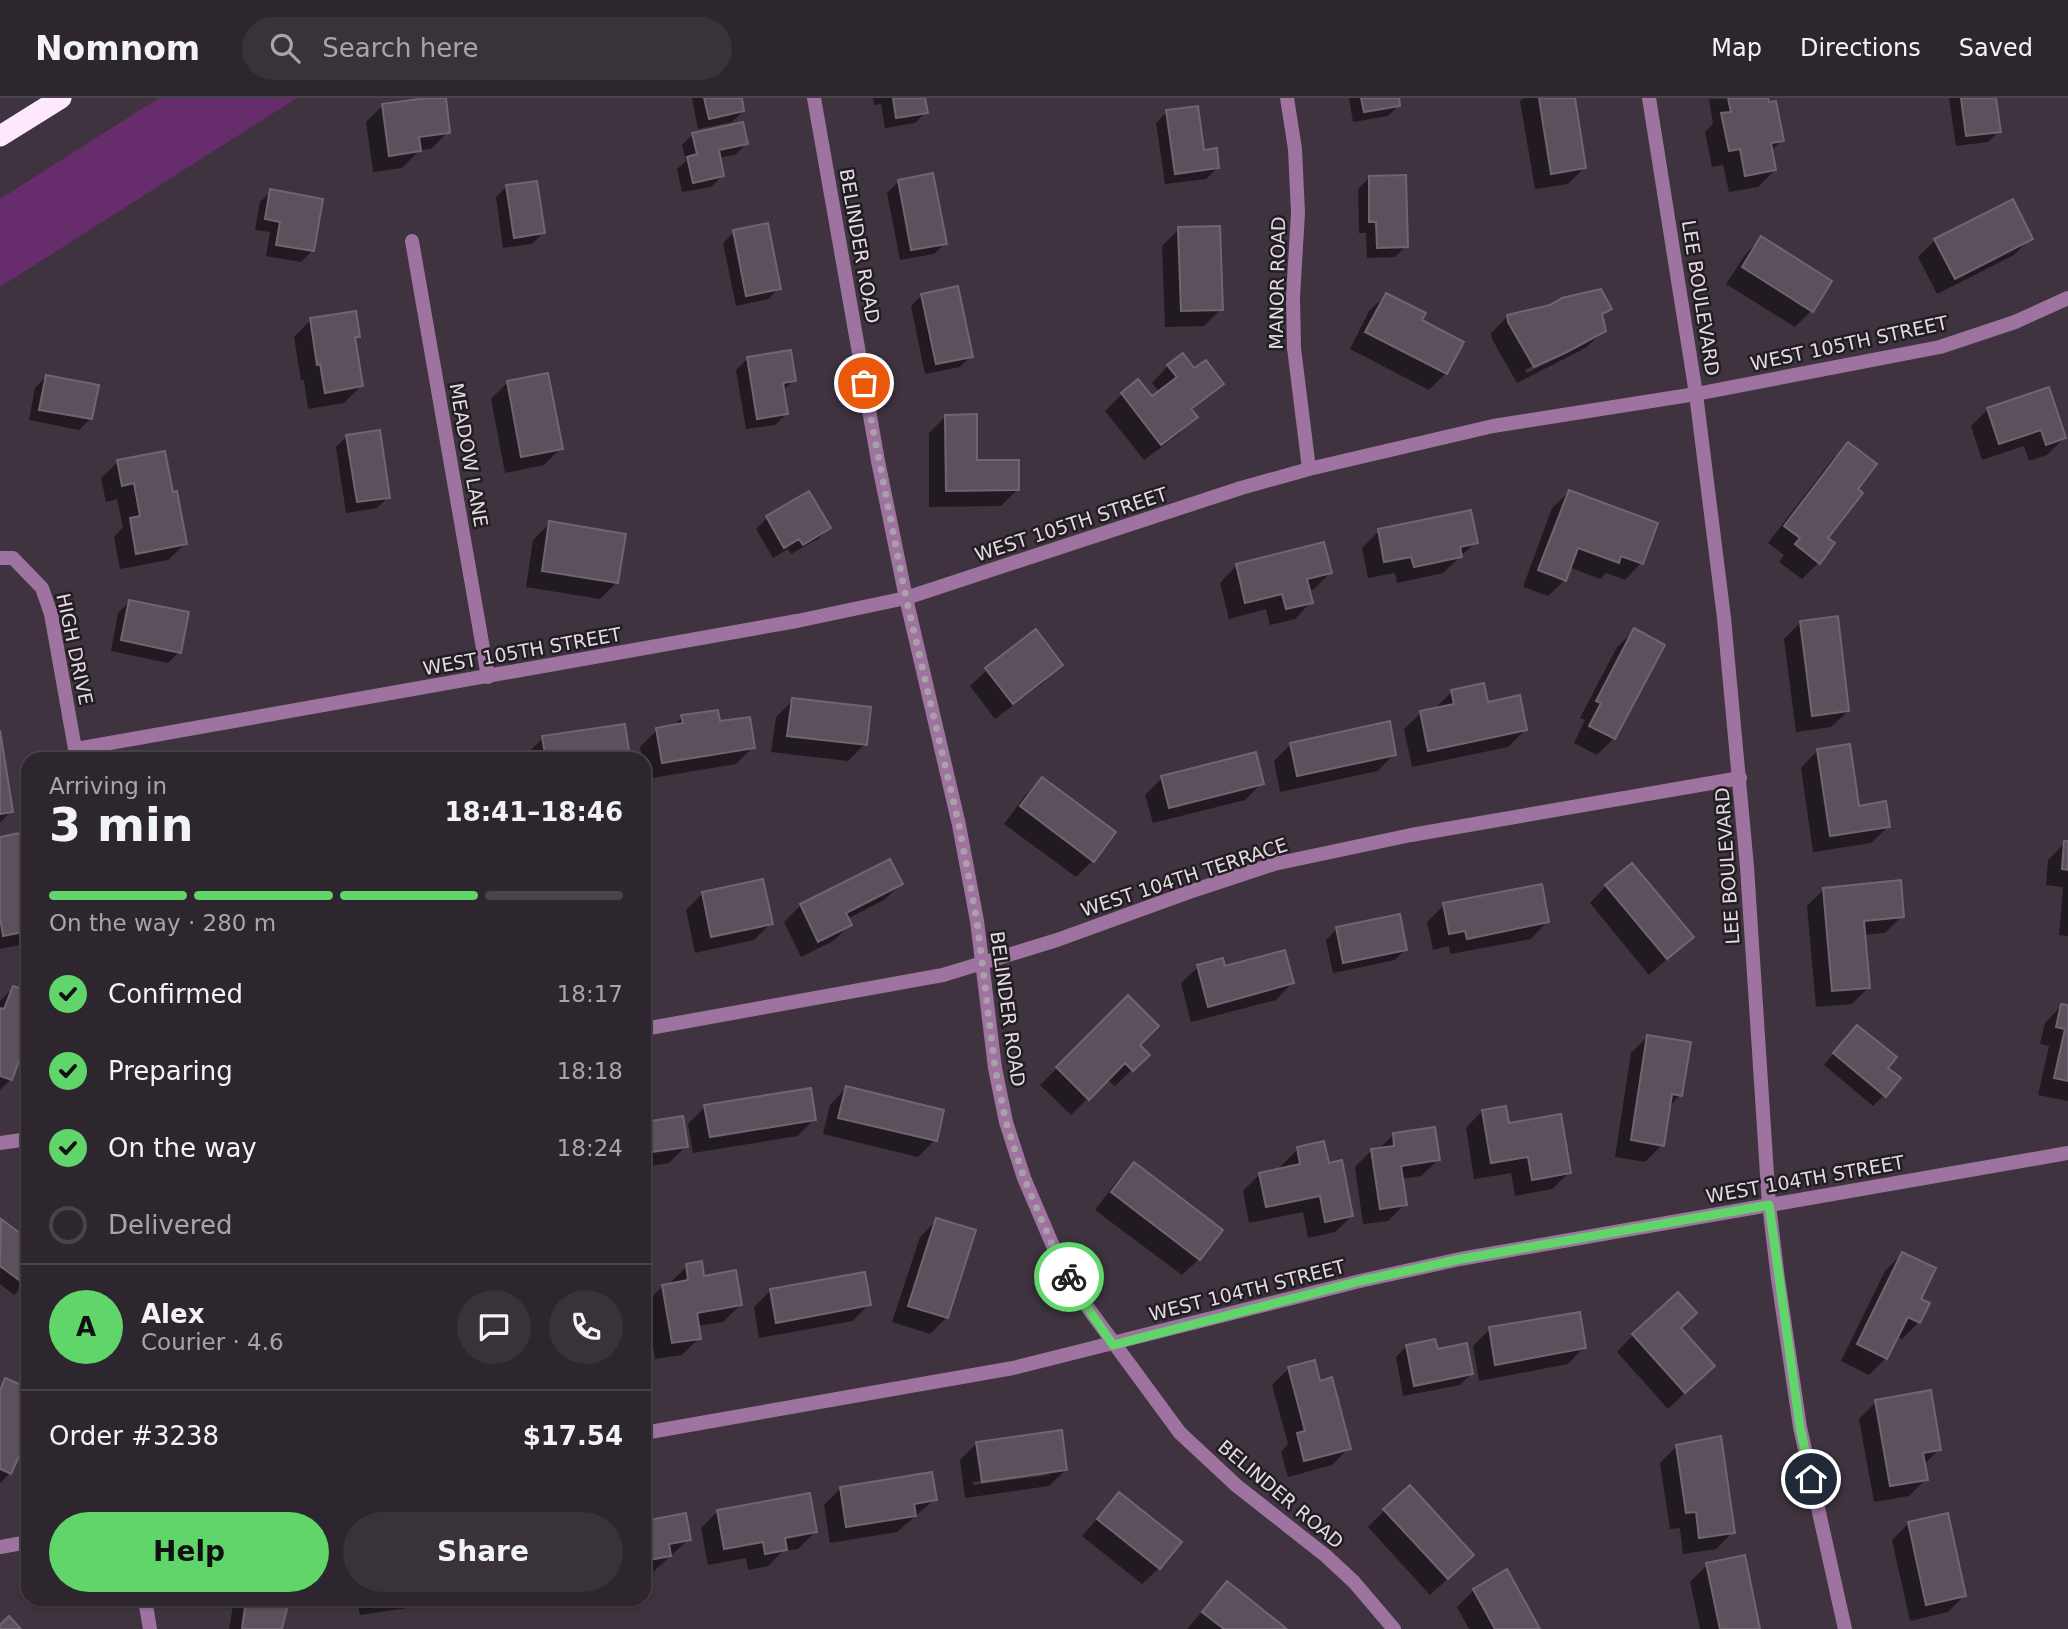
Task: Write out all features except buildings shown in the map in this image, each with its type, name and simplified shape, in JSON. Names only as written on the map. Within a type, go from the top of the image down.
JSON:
[{"type":"highway","points":[[0,136],[61,98]]},
{"type":"street","name":"BELINDER ROAD","points":[[814,98],[878,461],[906,598],[959,825],[977,921],[995,1068],[1006,1122],[1024,1178],[1056,1254],[1080,1297],[1180,1433],[1237,1486],[1326,1556],[1354,1582],[1394,1629]]},
{"type":"street","name":"MANOR ROAD","points":[[1287,98],[1295,149],[1298,213],[1293,298],[1294,348],[1309,469]]},
{"type":"street","name":"LEE BOULEVARD","points":[[1649,98],[1696,394],[1724,618],[1740,778],[1769,1205],[1800,1427],[1845,1629]]},
{"type":"street","name":"MEADOW LANE","points":[[412,241],[488,677]]},
{"type":"street","name":"WEST 105TH STREET","points":[[92,752],[797,621],[906,598],[1241,488],[1309,469],[1493,426],[1696,394],[1940,347],[2015,322],[2068,298]]},
{"type":"street","name":"HIGH DRIVE","points":[[6,558],[42,588],[51,614],[75,752]]},
{"type":"street","name":"WEST 104TH TERRACE","points":[[651,1028],[943,975],[1056,940],[1274,864],[1411,835],[1740,778]]},
{"type":"street","points":[[0,1143],[21,1140]]},
{"type":"street","name":"WEST 104TH STREET","points":[[651,1432],[1013,1368],[1423,1267],[2068,1153]]},
{"type":"street","points":[[0,1547],[21,1543]]},
{"type":"street","points":[[146,1606],[150,1629]]},
{"type":"shaded area","points":[[159,98],[297,98],[0,287],[0,199]]},
{"type":"way so far","points":[[864,383],[906,598],[959,825],[977,921],[995,1068],[1006,1122],[1024,1178],[1056,1254],[1069,1277]]},
{"type":"route","points":[[1069,1277],[1113,1345],[1360,1281],[1461,1259],[1769,1205],[1800,1427],[1811,1479]]}]
